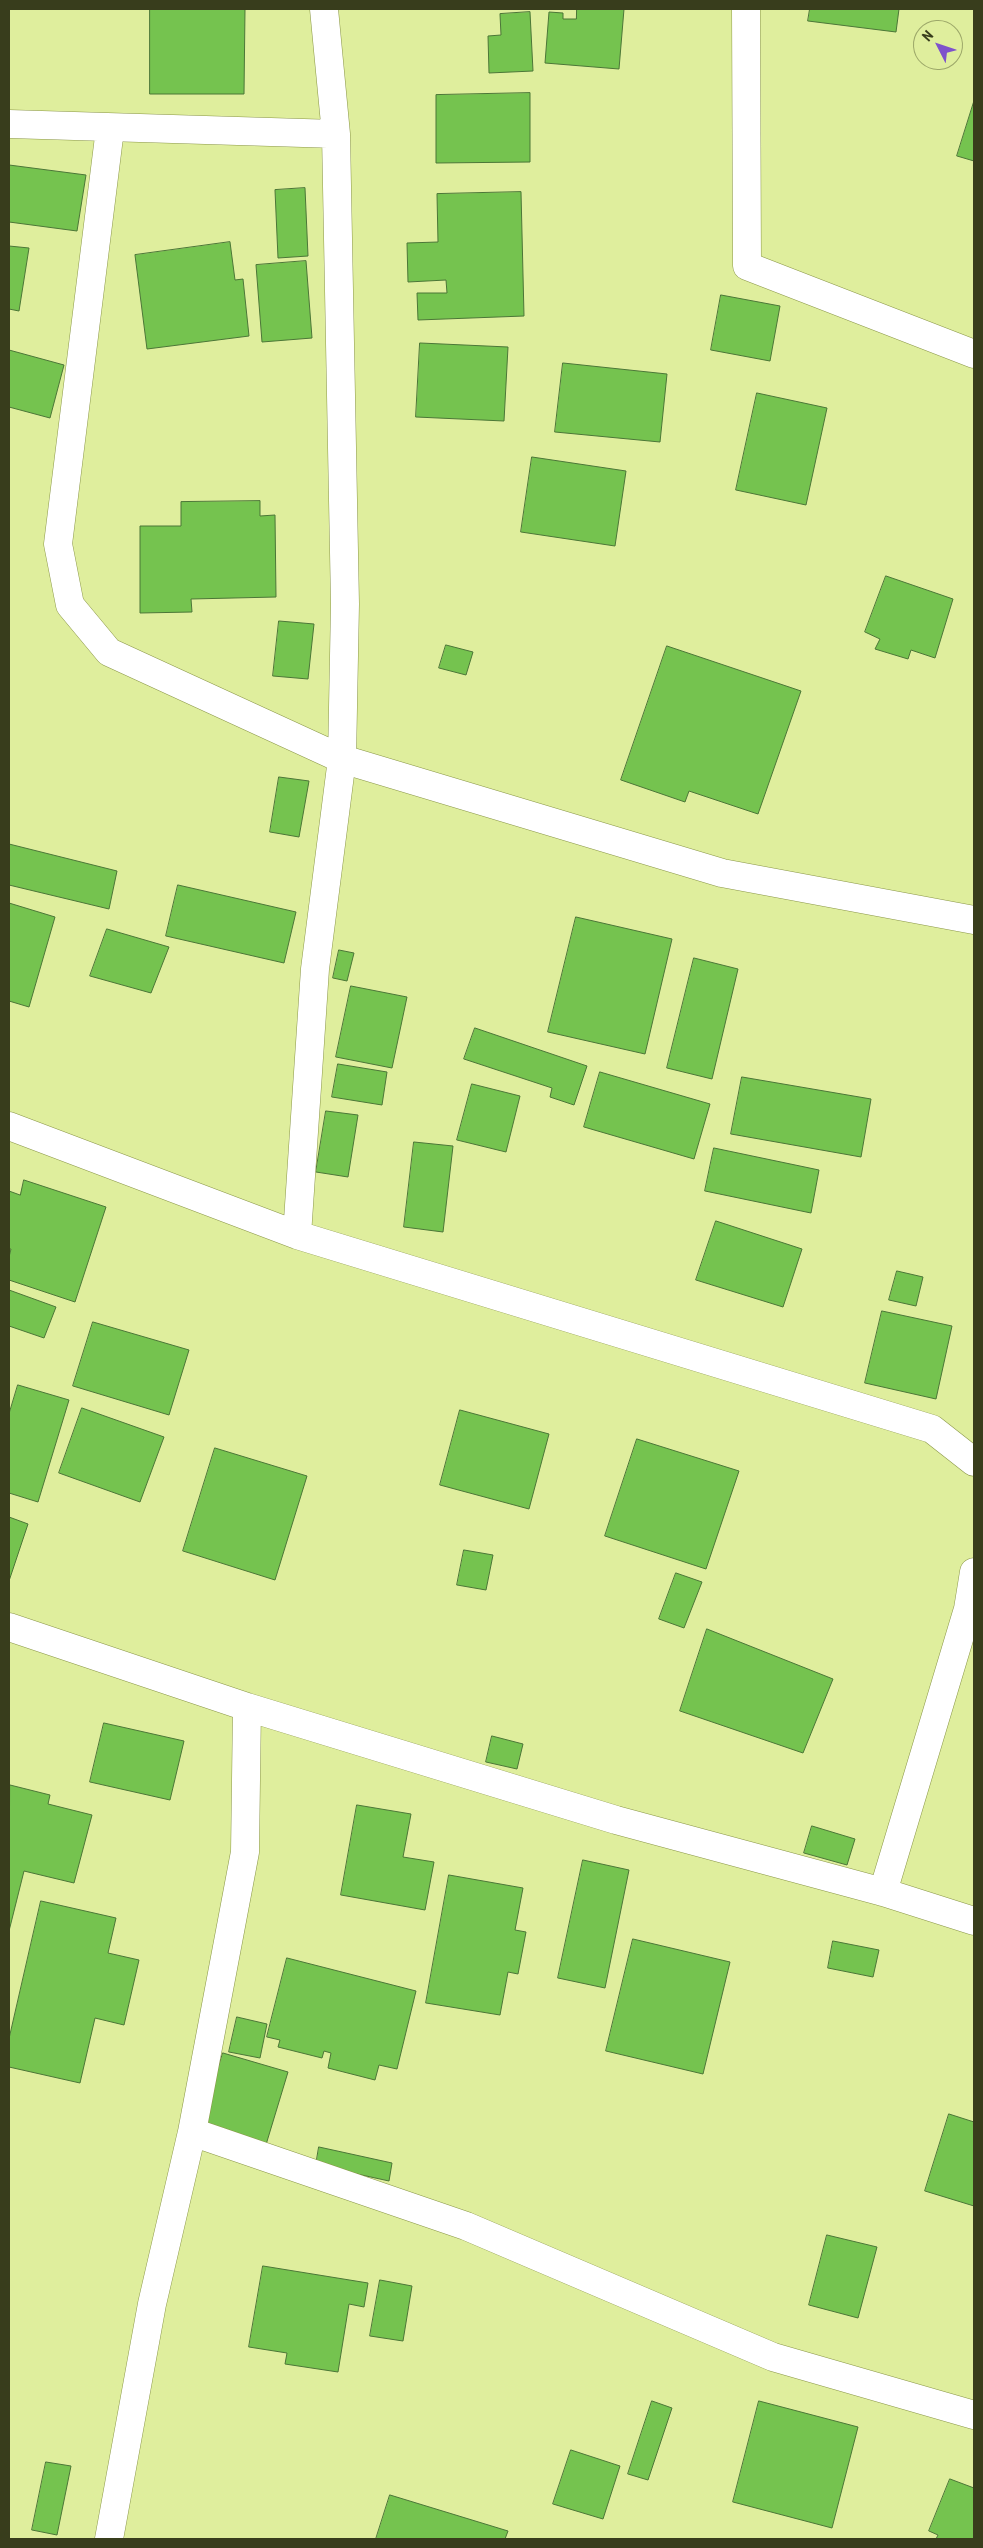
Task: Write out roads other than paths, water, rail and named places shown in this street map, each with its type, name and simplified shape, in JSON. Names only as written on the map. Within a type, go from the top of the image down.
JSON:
[{"type":"street","points":[[297,1235],[315,969],[342,758],[345,604],[336,134],[324,9]]},
{"type":"street","points":[[746,9],[748,266],[974,354]]},
{"type":"street","points":[[9,124],[336,134]]},
{"type":"street","points":[[110,128],[58,544],[70,605],[109,652],[342,758],[722,873],[974,920]]},
{"type":"street","points":[[9,1126],[297,1235],[932,1429],[974,1462]]},
{"type":"street","points":[[883,1892],[968,1609],[974,1572]]},
{"type":"street","points":[[9,1627],[247,1707],[616,1820],[883,1892],[974,1921]]},
{"type":"street","points":[[109,2539],[152,2304],[192,2132],[245,1852],[247,1707]]},
{"type":"street","points":[[192,2132],[466,2226],[773,2357],[974,2415]]}]
